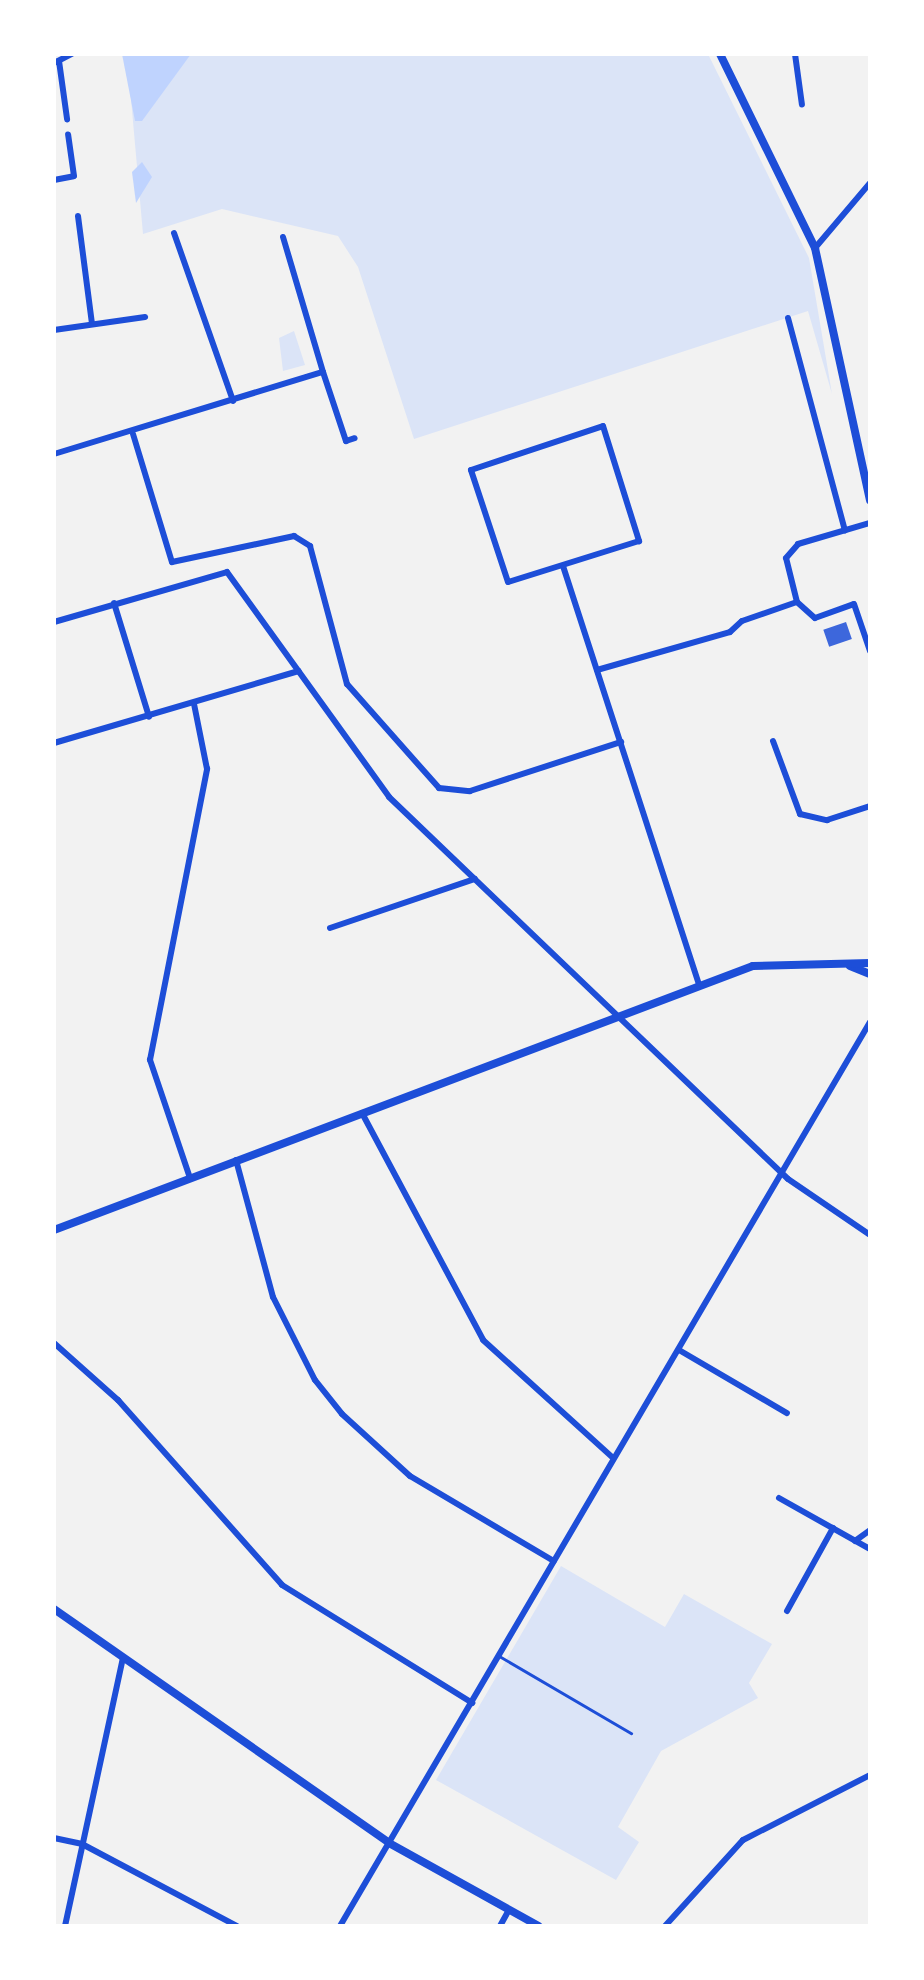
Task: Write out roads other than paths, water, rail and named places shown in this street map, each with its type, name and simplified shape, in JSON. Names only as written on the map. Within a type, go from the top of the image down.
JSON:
[{"type":"street","points":[[67,119],[56,62],[72,54]]},
{"type":"street","points":[[720,54],[815,248],[870,500]]},
{"type":"street","points":[[795,54],[802,105]]},
{"type":"street","points":[[54,180],[74,176],[68,134]]},
{"type":"street","points":[[815,248],[870,183]]},
{"type":"street","points":[[78,216],[92,324]]},
{"type":"street","points":[[174,233],[233,401]]},
{"type":"street","points":[[283,237],[346,441],[355,438]]},
{"type":"street","points":[[54,330],[145,317]]},
{"type":"street","points":[[788,318],[845,530]]},
{"type":"street","points":[[54,454],[133,434],[323,372]]},
{"type":"street","points":[[603,426],[639,541],[563,566],[508,582],[471,470],[603,426]]},
{"type":"street","points":[[133,434],[172,562],[294,536],[310,546],[347,684],[439,788],[470,791],[621,742]]},
{"type":"street","points":[[870,523],[798,544],[786,558],[797,602],[815,618],[854,604],[870,651]]},
{"type":"street","points":[[563,566],[699,985]]},
{"type":"street","points":[[54,622],[227,572],[389,797],[782,1173],[870,1235]]},
{"type":"street","points":[[597,670],[730,632],[742,621],[797,602]]},
{"type":"street","points":[[114,603],[149,717]]},
{"type":"street","points":[[54,743],[299,671]]},
{"type":"street","points":[[190,1178],[150,1060],[207,769],[194,704]]},
{"type":"street","points":[[773,741],[800,814],[827,820],[870,806]]},
{"type":"street","points":[[330,928],[475,879]]},
{"type":"street","points":[[54,1230],[699,985],[779,962],[870,963]]},
{"type":"street","points":[[846,964],[870,974]]},
{"type":"street","points":[[340,1926],[612,1457],[679,1350],[870,1022]]},
{"type":"street","points":[[362,1113],[483,1340],[612,1457]]},
{"type":"street","points":[[236,1160],[273,1297],[333,1403],[410,1476],[554,1561]]},
{"type":"street","points":[[54,1343],[118,1400],[274,1578],[335,1624],[472,1703]]},
{"type":"street","points":[[679,1350],[787,1413]]},
{"type":"street","points":[[779,1498],[870,1549]]},
{"type":"street","points":[[787,1611],[833,1528]]},
{"type":"street","points":[[855,1541],[870,1530]]},
{"type":"street","points":[[54,1609],[389,1843],[539,1926]]},
{"type":"street","points":[[65,1926],[123,1657]]},
{"type":"street","points":[[665,1926],[743,1840],[870,1775]]},
{"type":"street","points":[[54,1838],[82,1844],[237,1926]]},
{"type":"street","points":[[500,1926],[509,1910]]},
{"type":"lane","points":[[499,1656],[631,1733]]},
{"type":"water","points":[[122,54],[191,54],[142,121],[135,121]]},
{"type":"water","points":[[142,162],[152,177],[136,203],[132,172]]}]
